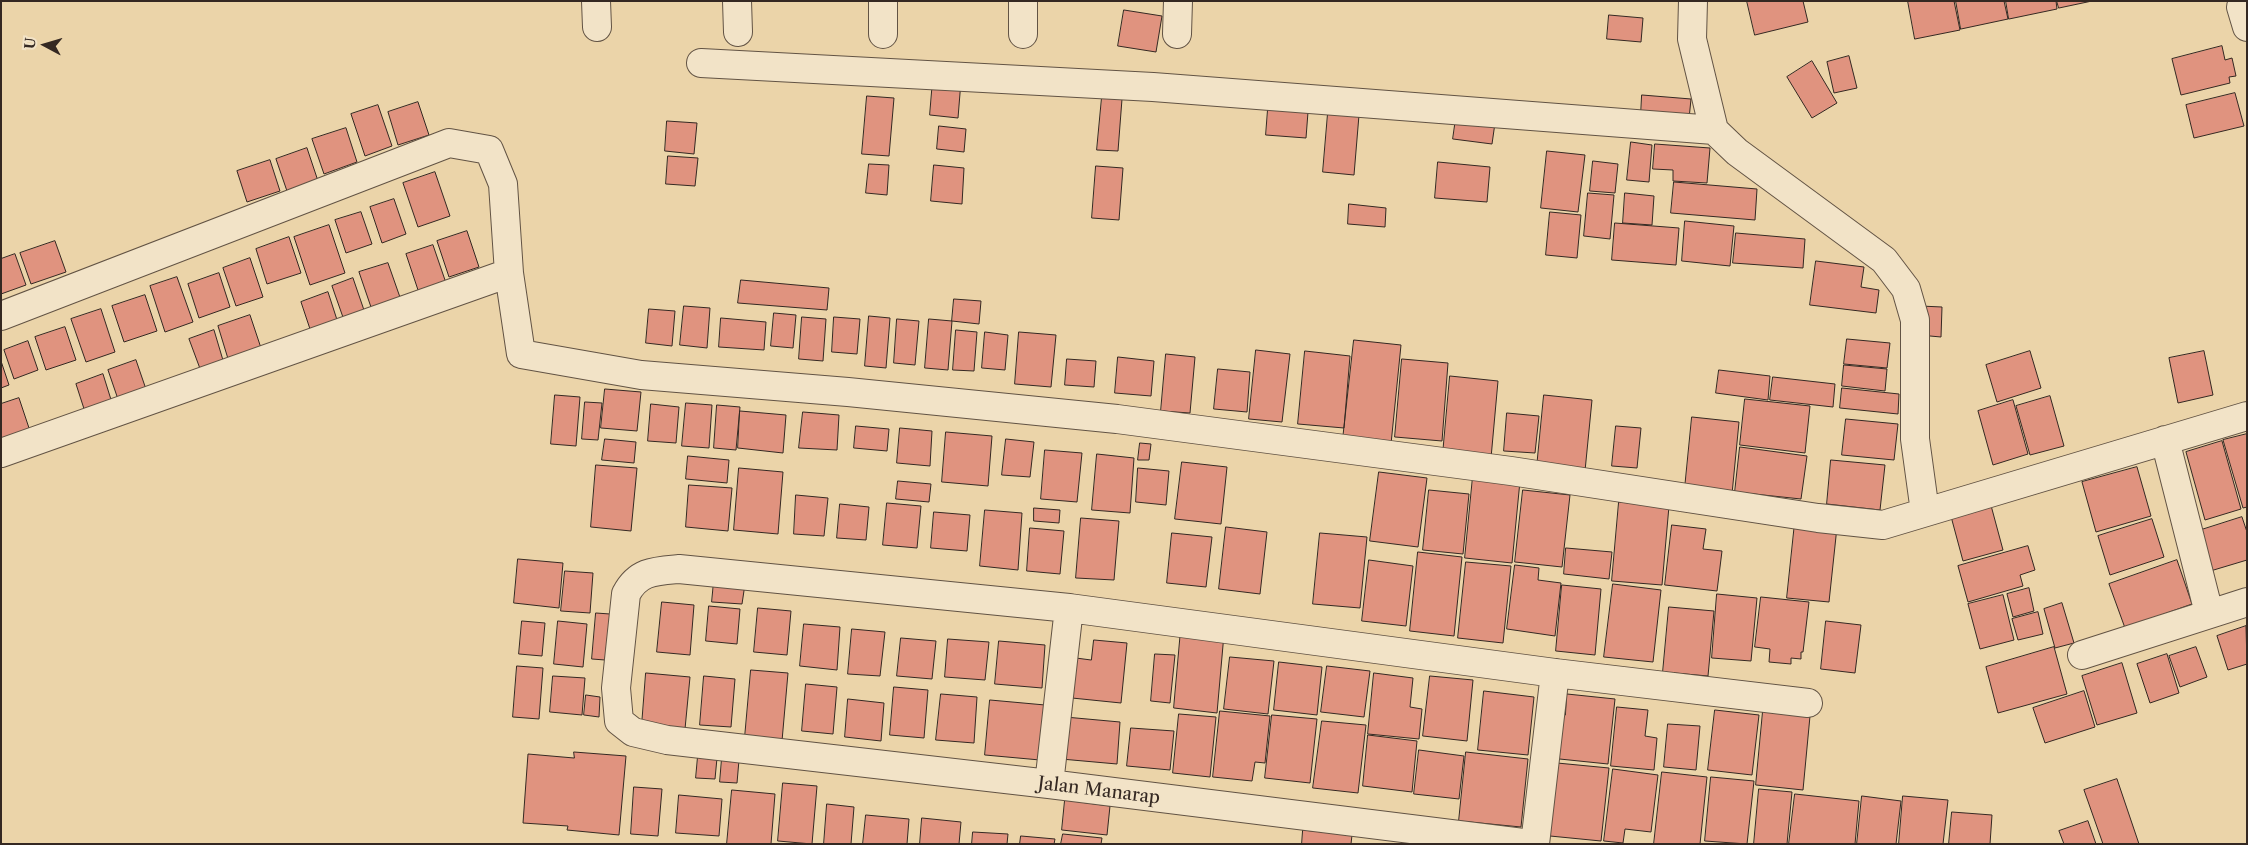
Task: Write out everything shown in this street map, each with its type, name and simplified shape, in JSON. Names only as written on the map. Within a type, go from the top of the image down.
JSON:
[{"type":"street","points":[[738,1],[738,32]]},
{"type":"street","points":[[883,1],[883,34]]},
{"type":"street","points":[[1023,1],[1023,34]]},
{"type":"street","points":[[1177,34],[1178,1]]},
{"type":"street","points":[[1692,1],[1692,39],[1714,130],[1737,152],[1884,260],[1906,288],[1915,320],[1915,439],[1925,512]]},
{"type":"street","points":[[701,63],[1153,87],[1714,130]]},
{"type":"street","points":[[1,316],[449,142],[489,150],[503,184],[509,272],[521,354],[641,375],[848,392],[1117,419],[1511,471],[1808,517],[1883,525],[2247,416]]},
{"type":"street","points":[[1,453],[509,272]]},
{"type":"street","points":[[2165,440],[2209,613]]},
{"type":"street","name":"Jalan Manarap","points":[[1531,844],[1049,784],[667,740],[633,732],[619,721],[616,688],[626,594],[633,581],[652,572],[679,569],[1069,608],[1555,673],[1808,703]]},
{"type":"street","points":[[2082,655],[2247,602]]},
{"type":"street","points":[[1049,784],[1069,608]]},
{"type":"street","points":[[1535,844],[1555,673]]},
{"type":"building","points":[[1747,1],[1803,1],[1808,22],[1755,35]]},
{"type":"building","points":[[1908,1],[1954,1],[1960,30],[1915,39]]},
{"type":"building","points":[[1956,1],[2004,1],[2008,19],[1961,29]]},
{"type":"building","points":[[2006,1],[2056,1],[2057,9],[2009,19]]},
{"type":"building","points":[[2057,1],[2092,1],[2059,8]]},
{"type":"building","points":[[1124,10],[1162,16],[1156,52],[1118,46]]},
{"type":"building","points":[[1609,15],[1643,18],[1641,42],[1607,39]]},
{"type":"building","points":[[2222,46],[2225,60],[2232,58],[2236,76],[2229,77],[2230,83],[2181,95],[2172,59]]},
{"type":"building","points":[[1849,56],[1857,88],[1834,93],[1827,62]]},
{"type":"building","points":[[1812,61],[1837,103],[1812,118],[1787,77]]},
{"type":"building","points":[[933,79],[961,81],[958,118],[930,115]]},
{"type":"building","points":[[2235,93],[2244,126],[2194,138],[2186,105]]},
{"type":"building","points":[[1642,95],[1691,99],[1689,119],[1641,115]]},
{"type":"building","points":[[867,96],[894,98],[889,156],[862,154]]},
{"type":"building","points":[[1102,97],[1122,99],[1118,151],[1097,150]]},
{"type":"building","points":[[418,102],[429,135],[398,145],[388,112]]},
{"type":"building","points":[[378,105],[392,146],[365,156],[351,114]]},
{"type":"building","points":[[1268,109],[1308,112],[1306,138],[1266,135]]},
{"type":"building","points":[[1457,111],[1496,116],[1492,144],[1453,139]]},
{"type":"building","points":[[1328,113],[1359,115],[1354,175],[1323,172]]},
{"type":"building","points":[[667,121],[697,123],[694,154],[665,151]]},
{"type":"building","points":[[939,126],[966,129],[964,152],[937,149]]},
{"type":"building","points":[[346,128],[357,162],[324,174],[312,139]]},
{"type":"building","points":[[1631,142],[1652,145],[1649,182],[1627,180]]},
{"type":"building","points":[[1655,144],[1710,148],[1707,183],[1673,181],[1673,170],[1653,169]]},
{"type":"building","points":[[307,148],[319,184],[288,194],[276,159]]},
{"type":"building","points":[[1547,151],[1585,155],[1578,212],[1541,208]]},
{"type":"building","points":[[668,156],[698,158],[695,186],[666,184]]},
{"type":"building","points":[[270,160],[280,191],[247,202],[237,171]]},
{"type":"building","points":[[1593,161],[1618,164],[1615,193],[1590,191]]},
{"type":"building","points":[[1438,162],[1490,167],[1487,202],[1435,198]]},
{"type":"building","points":[[869,164],[889,165],[887,195],[866,193]]},
{"type":"building","points":[[934,165],[964,168],[962,204],[931,201]]},
{"type":"building","points":[[1096,166],[1123,168],[1119,220],[1092,218]]},
{"type":"building","points":[[435,172],[450,216],[418,227],[403,183]]},
{"type":"building","points":[[1674,182],[1757,189],[1755,220],[1671,213]]},
{"type":"building","points":[[1588,193],[1614,195],[1610,239],[1584,236]]},
{"type":"building","points":[[1625,193],[1654,196],[1652,225],[1623,223]]},
{"type":"building","points":[[394,199],[406,234],[382,243],[370,207]]},
{"type":"building","points":[[1349,204],[1386,208],[1385,227],[1348,224]]},
{"type":"building","points":[[361,212],[372,244],[346,253],[335,220]]},
{"type":"building","points":[[1550,212],[1581,215],[1577,258],[1546,255]]},
{"type":"building","points":[[1685,221],[1734,226],[1730,266],[1682,261]]},
{"type":"building","points":[[1615,223],[1679,228],[1676,265],[1612,260]]},
{"type":"building","points":[[329,225],[345,273],[310,285],[294,237]]},
{"type":"building","points":[[467,231],[479,267],[449,277],[437,241]]},
{"type":"building","points":[[1736,233],[1805,239],[1803,268],[1733,263]]},
{"type":"building","points":[[289,237],[301,273],[267,284],[256,249]]},
{"type":"building","points":[[55,241],[66,272],[31,284],[20,253]]},
{"type":"building","points":[[433,245],[446,283],[419,293],[406,254]]},
{"type":"building","points":[[15,254],[26,285],[1,294],[1,259]]},
{"type":"building","points":[[250,258],[263,297],[236,306],[223,268]]},
{"type":"building","points":[[1816,261],[1864,267],[1861,287],[1879,290],[1876,313],[1810,305]]},
{"type":"building","points":[[388,263],[402,303],[373,313],[359,272]]},
{"type":"building","points":[[219,273],[230,307],[199,318],[188,284]]},
{"type":"building","points":[[177,277],[193,322],[165,332],[150,286]]},
{"type":"building","points":[[353,278],[366,316],[345,323],[332,286]]},
{"type":"building","points":[[741,280],[829,288],[827,310],[738,303]]},
{"type":"building","points":[[328,292],[339,326],[312,335],[301,302]]},
{"type":"building","points":[[145,295],[157,331],[124,342],[112,306]]},
{"type":"building","points":[[954,299],[981,301],[979,324],[952,321]]},
{"type":"building","points":[[684,306],[710,308],[707,348],[680,345]]},
{"type":"building","points":[[1920,306],[1942,307],[1941,337],[1919,335]]},
{"type":"building","points":[[101,309],[115,352],[86,362],[71,319]]},
{"type":"building","points":[[649,309],[675,311],[672,346],[646,343]]},
{"type":"building","points":[[774,313],[796,315],[793,348],[771,346]]},
{"type":"building","points":[[250,315],[262,351],[229,362],[218,326]]},
{"type":"building","points":[[869,316],[890,318],[886,368],[865,366]]},
{"type":"building","points":[[802,317],[826,319],[823,361],[799,359]]},
{"type":"building","points":[[834,317],[860,319],[857,354],[832,352]]},
{"type":"building","points":[[721,318],[766,322],[764,350],[719,347]]},
{"type":"building","points":[[897,319],[919,321],[915,365],[894,363]]},
{"type":"building","points":[[929,319],[952,321],[948,370],[925,368]]},
{"type":"building","points":[[65,327],[76,360],[46,370],[35,337]]},
{"type":"building","points":[[214,330],[225,367],[202,374],[189,339]]},
{"type":"building","points":[[956,330],[977,332],[974,371],[953,370]]},
{"type":"building","points":[[985,332],[1008,335],[1005,370],[982,368]]},
{"type":"building","points":[[1019,332],[1056,335],[1051,387],[1015,384]]},
{"type":"building","points":[[1847,339],[1890,343],[1887,368],[1844,364]]},
{"type":"building","points":[[1354,340],[1401,345],[1391,444],[1343,439]]},
{"type":"building","points":[[28,341],[38,370],[14,379],[4,350]]},
{"type":"building","points":[[1256,350],[1290,354],[1282,422],[1249,419]]},
{"type":"building","points":[[1305,351],[1350,356],[1344,428],[1298,424]]},
{"type":"building","points":[[2030,351],[2041,388],[1997,402],[1986,365]]},
{"type":"building","points":[[2204,351],[2213,395],[2178,403],[2169,358]]},
{"type":"building","points":[[1166,354],[1195,357],[1190,413],[1161,411]]},
{"type":"building","points":[[1118,357],[1154,361],[1151,396],[1115,393]]},
{"type":"building","points":[[1067,359],[1096,361],[1094,387],[1065,385]]},
{"type":"building","points":[[1402,359],[1448,363],[1442,441],[1395,437]]},
{"type":"building","points":[[136,360],[149,398],[121,408],[108,370]]},
{"type":"building","points":[[1,361],[9,385],[1,388]]},
{"type":"building","points":[[1844,365],[1887,369],[1885,391],[1842,386]]},
{"type":"building","points":[[1218,369],[1250,372],[1247,412],[1214,409]]},
{"type":"building","points":[[1719,370],[1770,376],[1768,400],[1716,393]]},
{"type":"building","points":[[103,374],[113,406],[86,415],[76,384]]},
{"type":"building","points":[[1450,376],[1498,381],[1491,458],[1443,454]]},
{"type":"building","points":[[1773,377],[1835,384],[1833,407],[1770,400]]},
{"type":"building","points":[[1842,388],[1899,394],[1898,414],[1840,408]]},
{"type":"building","points":[[605,389],[641,392],[637,431],[601,428]]},
{"type":"building","points":[[555,395],[580,397],[576,446],[551,444]]},
{"type":"building","points":[[1544,395],[1592,400],[1585,471],[1537,467]]},
{"type":"building","points":[[2050,396],[2064,446],[2030,455],[2016,406]]},
{"type":"building","points":[[19,398],[31,434],[1,444],[1,404]]},
{"type":"building","points":[[1745,399],[1810,406],[1805,453],[1740,445]]},
{"type":"building","points":[[2013,400],[2028,454],[1993,465],[1978,411]]},
{"type":"building","points":[[585,402],[602,403],[598,440],[582,439]]},
{"type":"building","points":[[686,403],[712,405],[709,448],[682,446]]},
{"type":"building","points":[[651,404],[679,407],[676,443],[648,441]]},
{"type":"building","points":[[717,405],[740,407],[736,450],[714,448]]},
{"type":"building","points":[[740,411],[786,415],[783,453],[738,448]]},
{"type":"building","points":[[803,412],[839,415],[837,450],[799,448]]},
{"type":"building","points":[[1507,413],[1539,416],[1535,453],[1504,451]]},
{"type":"building","points":[[1692,417],[1739,422],[1732,494],[1685,488]]},
{"type":"building","points":[[1846,419],[1898,424],[1894,460],[1842,455]]},
{"type":"building","points":[[856,426],[889,429],[887,451],[854,448]]},
{"type":"building","points":[[1616,426],[1641,428],[1637,468],[1612,466]]},
{"type":"building","points":[[900,428],[932,431],[930,466],[897,463]]},
{"type":"building","points":[[946,432],[992,436],[988,486],[942,482]]},
{"type":"building","points":[[2247,434],[2247,507],[2243,508],[2223,440]]},
{"type":"building","points":[[605,439],[636,442],[634,463],[602,460]]},
{"type":"building","points":[[1006,439],[1034,442],[1030,477],[1002,475]]},
{"type":"building","points":[[2222,441],[2241,509],[2205,520],[2186,452]]},
{"type":"building","points":[[1140,443],[1151,444],[1149,460],[1138,460]]},
{"type":"building","points":[[1740,447],[1807,456],[1801,499],[1735,492]]},
{"type":"building","points":[[1045,450],[1082,453],[1077,502],[1041,499]]},
{"type":"building","points":[[1097,454],[1134,458],[1130,513],[1092,510]]},
{"type":"building","points":[[688,456],[729,460],[727,483],[686,479]]},
{"type":"building","points":[[1831,460],[1885,465],[1880,510],[1827,504]]},
{"type":"building","points":[[1182,462],[1227,467],[1221,524],[1175,519]]},
{"type":"building","points":[[596,465],[637,468],[631,531],[591,527]]},
{"type":"building","points":[[2137,467],[2151,516],[2096,532],[2082,482]]},
{"type":"building","points":[[739,468],[783,472],[778,534],[734,530]]},
{"type":"building","points":[[1138,468],[1169,471],[1166,505],[1136,502]]},
{"type":"building","points":[[1379,472],[1427,478],[1418,547],[1370,541]]},
{"type":"building","points":[[1473,476],[1520,481],[1512,563],[1465,558]]},
{"type":"building","points":[[898,481],[931,484],[929,502],[896,499]]},
{"type":"building","points":[[689,485],[732,488],[728,531],[686,527]]},
{"type":"building","points":[[1429,490],[1469,494],[1463,554],[1423,550]]},
{"type":"building","points":[[1523,490],[1570,495],[1562,567],[1515,562]]},
{"type":"building","points":[[796,495],[828,498],[824,536],[794,534]]},
{"type":"building","points":[[1989,498],[2003,550],[1963,561],[1949,509]]},
{"type":"building","points":[[1619,502],[1669,506],[1662,585],[1612,581]]},
{"type":"building","points":[[887,503],[921,506],[917,548],[883,545]]},
{"type":"building","points":[[840,504],[869,507],[866,540],[837,538]]},
{"type":"building","points":[[1034,508],[1060,510],[1059,523],[1034,521]]},
{"type":"building","points":[[985,510],[1022,513],[1018,570],[980,566]]},
{"type":"building","points":[[934,512],[970,515],[967,551],[931,548]]},
{"type":"building","points":[[2242,517],[2247,532],[2247,560],[2207,572],[2195,532]]},
{"type":"building","points":[[1081,518],[1119,521],[1114,580],[1076,578]]},
{"type":"building","points":[[2152,519],[2164,557],[2110,575],[2098,536]]},
{"type":"building","points":[[1795,522],[1837,527],[1829,602],[1787,598]]},
{"type":"building","points":[[1672,525],[1706,529],[1703,549],[1722,551],[1717,591],[1665,585]]},
{"type":"building","points":[[1226,527],[1267,532],[1260,594],[1219,589]]},
{"type":"building","points":[[1030,528],[1064,531],[1060,574],[1027,571]]},
{"type":"building","points":[[1172,533],[1212,537],[1206,587],[1167,583]]},
{"type":"building","points":[[1320,533],[1367,537],[1360,608],[1313,604]]},
{"type":"building","points":[[2028,546],[2035,570],[2020,575],[2023,586],[1968,602],[1958,566]]},
{"type":"building","points":[[1566,548],[1612,552],[1609,579],[1564,574]]},
{"type":"building","points":[[1418,552],[1462,557],[1454,636],[1410,631]]},
{"type":"building","points":[[518,559],[563,563],[559,608],[514,603]]},
{"type":"building","points":[[1369,560],[1413,566],[1406,626],[1362,621]]},
{"type":"building","points":[[2177,560],[2192,604],[2125,628],[2109,584]]},
{"type":"building","points":[[1466,562],[1511,566],[1503,643],[1458,638]]},
{"type":"building","points":[[1515,565],[1539,568],[1538,580],[1561,583],[1555,636],[1507,629]]},
{"type":"building","points":[[565,571],[593,573],[590,613],[561,611]]},
{"type":"building","points":[[714,581],[745,584],[742,604],[712,602]]},
{"type":"building","points":[[1613,584],[1661,590],[1653,662],[1604,657]]},
{"type":"building","points":[[1562,585],[1601,589],[1595,655],[1556,651]]},
{"type":"building","points":[[2029,588],[2034,611],[2013,617],[2007,594]]},
{"type":"building","points":[[1717,594],[1757,598],[1751,661],[1712,658]]},
{"type":"building","points":[[2003,595],[2014,640],[1980,649],[1968,604]]},
{"type":"building","points":[[1761,597],[1809,602],[1801,659],[1791,658],[1791,664],[1769,662],[1770,649],[1755,647]]},
{"type":"building","points":[[662,602],[694,605],[690,655],[657,652]]},
{"type":"building","points":[[2062,603],[2074,643],[2055,648],[2044,609]]},
{"type":"building","points":[[709,606],[740,609],[737,644],[706,641]]},
{"type":"building","points":[[1669,607],[1714,611],[1708,676],[1663,672]]},
{"type":"building","points":[[758,608],[791,611],[787,655],[754,652]]},
{"type":"building","points":[[2038,612],[2043,634],[2018,640],[2012,619]]},
{"type":"building","points":[[596,613],[610,614],[605,660],[592,659]]},
{"type":"building","points":[[522,621],[545,623],[542,656],[519,654]]},
{"type":"building","points":[[558,621],[587,624],[583,667],[554,664]]},
{"type":"building","points":[[1826,621],[1861,625],[1855,673],[1821,669]]},
{"type":"building","points":[[804,624],[840,627],[837,670],[800,666]]},
{"type":"building","points":[[2246,626],[2247,664],[2228,670],[2217,636]]},
{"type":"building","points":[[852,629],[885,632],[880,676],[848,674]]},
{"type":"building","points":[[1181,629],[1224,634],[1217,713],[1174,708]]},
{"type":"building","points":[[901,638],[936,641],[932,679],[897,676]]},
{"type":"building","points":[[948,639],[989,642],[985,680],[945,677]]},
{"type":"building","points":[[1094,640],[1127,643],[1121,703],[1072,698],[1076,658],[1091,660]]},
{"type":"building","points":[[999,641],[1045,645],[1042,688],[995,684]]},
{"type":"building","points":[[2054,647],[2067,694],[1998,713],[1986,667]]},
{"type":"building","points":[[2196,647],[2207,677],[2180,687],[2169,656]]},
{"type":"building","points":[[1155,654],[1175,655],[1170,703],[1151,701]]},
{"type":"building","points":[[2167,654],[2179,693],[2150,703],[2137,664]]},
{"type":"building","points":[[1230,657],[1274,661],[1268,714],[1224,709]]},
{"type":"building","points":[[1279,662],[1322,667],[1317,715],[1274,710]]},
{"type":"building","points":[[2122,663],[2137,713],[2097,725],[2082,676]]},
{"type":"building","points":[[517,666],[543,668],[539,719],[513,717]]},
{"type":"building","points":[[1327,666],[1370,671],[1364,717],[1321,712]]},
{"type":"building","points":[[751,670],[788,673],[782,741],[745,737]]},
{"type":"building","points":[[646,673],[690,677],[685,729],[642,725]]},
{"type":"building","points":[[1374,673],[1413,678],[1410,707],[1422,709],[1419,739],[1368,734]]},
{"type":"building","points":[[553,676],[585,678],[582,715],[550,712]]},
{"type":"building","points":[[704,676],[735,679],[731,727],[700,725]]},
{"type":"building","points":[[1430,676],[1473,680],[1467,741],[1423,736]]},
{"type":"building","points":[[806,684],[837,687],[833,734],[802,731]]},
{"type":"building","points":[[894,687],[928,690],[924,738],[890,735]]},
{"type":"building","points":[[1484,691],[1534,697],[1528,755],[1478,750]]},
{"type":"building","points":[[2084,691],[2095,727],[2045,743],[2033,708]]},
{"type":"building","points":[[941,694],[977,697],[974,743],[936,740]]},
{"type":"building","points":[[1567,694],[1615,699],[1608,764],[1550,758],[1555,714],[1565,715]]},
{"type":"building","points":[[586,695],[600,697],[599,717],[584,715]]},
{"type":"building","points":[[848,699],[884,703],[881,741],[845,737]]},
{"type":"building","points":[[990,700],[1045,705],[1040,760],[985,755]]},
{"type":"building","points":[[1617,707],[1648,710],[1645,736],[1657,738],[1654,770],[1611,766]]},
{"type":"building","points":[[1715,710],[1759,715],[1752,775],[1708,770]]},
{"type":"building","points":[[1220,711],[1270,716],[1265,763],[1255,762],[1252,781],[1213,777]]},
{"type":"building","points":[[1763,711],[1810,716],[1803,790],[1756,785]]},
{"type":"building","points":[[1179,714],[1216,717],[1210,777],[1173,773]]},
{"type":"building","points":[[1272,715],[1317,719],[1310,783],[1265,778]]},
{"type":"building","points":[[1065,717],[1120,722],[1117,764],[1061,759]]},
{"type":"building","points":[[1322,721],[1366,725],[1358,793],[1313,788]]},
{"type":"building","points":[[1668,724],[1700,726],[1696,770],[1664,767]]},
{"type":"building","points":[[1131,728],[1174,731],[1170,770],[1127,766]]},
{"type":"building","points":[[1368,735],[1417,741],[1412,792],[1363,786]]},
{"type":"building","points":[[1419,750],[1464,756],[1459,799],[1414,794]]},
{"type":"building","points":[[574,752],[626,756],[619,835],[567,830],[568,826],[523,823],[528,754],[574,758]]},
{"type":"building","points":[[1466,752],[1528,759],[1521,827],[1459,821]]},
{"type":"building","points":[[698,756],[717,758],[715,779],[696,778]]},
{"type":"building","points":[[722,758],[739,760],[737,783],[720,782]]},
{"type":"building","points":[[1557,763],[1609,768],[1601,841],[1550,836]]},
{"type":"building","points":[[1613,769],[1658,775],[1651,832],[1625,829],[1623,843],[1604,841]]},
{"type":"building","points":[[1662,772],[1707,777],[1700,844],[1654,844]]},
{"type":"building","points":[[1711,777],[1754,781],[1747,844],[1705,841]]},
{"type":"building","points":[[2117,779],[2139,844],[2103,844],[2084,790]]},
{"type":"building","points":[[783,783],[817,786],[812,844],[778,841]]},
{"type":"building","points":[[634,787],[662,789],[658,836],[631,834]]},
{"type":"building","points":[[1759,789],[1792,792],[1787,844],[1754,844]]},
{"type":"building","points":[[732,790],[775,794],[771,844],[727,844]]},
{"type":"building","points":[[1795,794],[1859,801],[1855,844],[1789,844]]},
{"type":"building","points":[[679,795],[722,799],[719,836],[676,833]]},
{"type":"building","points":[[1862,796],[1901,801],[1896,844],[1857,844]]},
{"type":"building","points":[[1903,796],[1948,800],[1943,844],[1899,844]]},
{"type":"building","points":[[1065,800],[1110,806],[1107,835],[1062,830]]},
{"type":"building","points":[[827,804],[854,807],[851,844],[824,844]]},
{"type":"building","points":[[1952,812],[1992,815],[1990,844],[1949,844]]},
{"type":"building","points":[[866,815],[909,819],[907,844],[863,844]]},
{"type":"building","points":[[922,818],[961,822],[959,844],[920,844]]},
{"type":"building","points":[[2088,821],[2096,844],[2064,844],[2059,831]]},
{"type":"building","points":[[1303,830],[1352,835],[1351,844],[1302,844]]},
{"type":"building","points":[[973,832],[1008,834],[1007,844],[972,844]]},
{"type":"building","points":[[1063,834],[1102,838],[1101,844],[1061,844]]},
{"type":"building","points":[[1021,836],[1055,839],[1054,844],[1020,844]]}]
